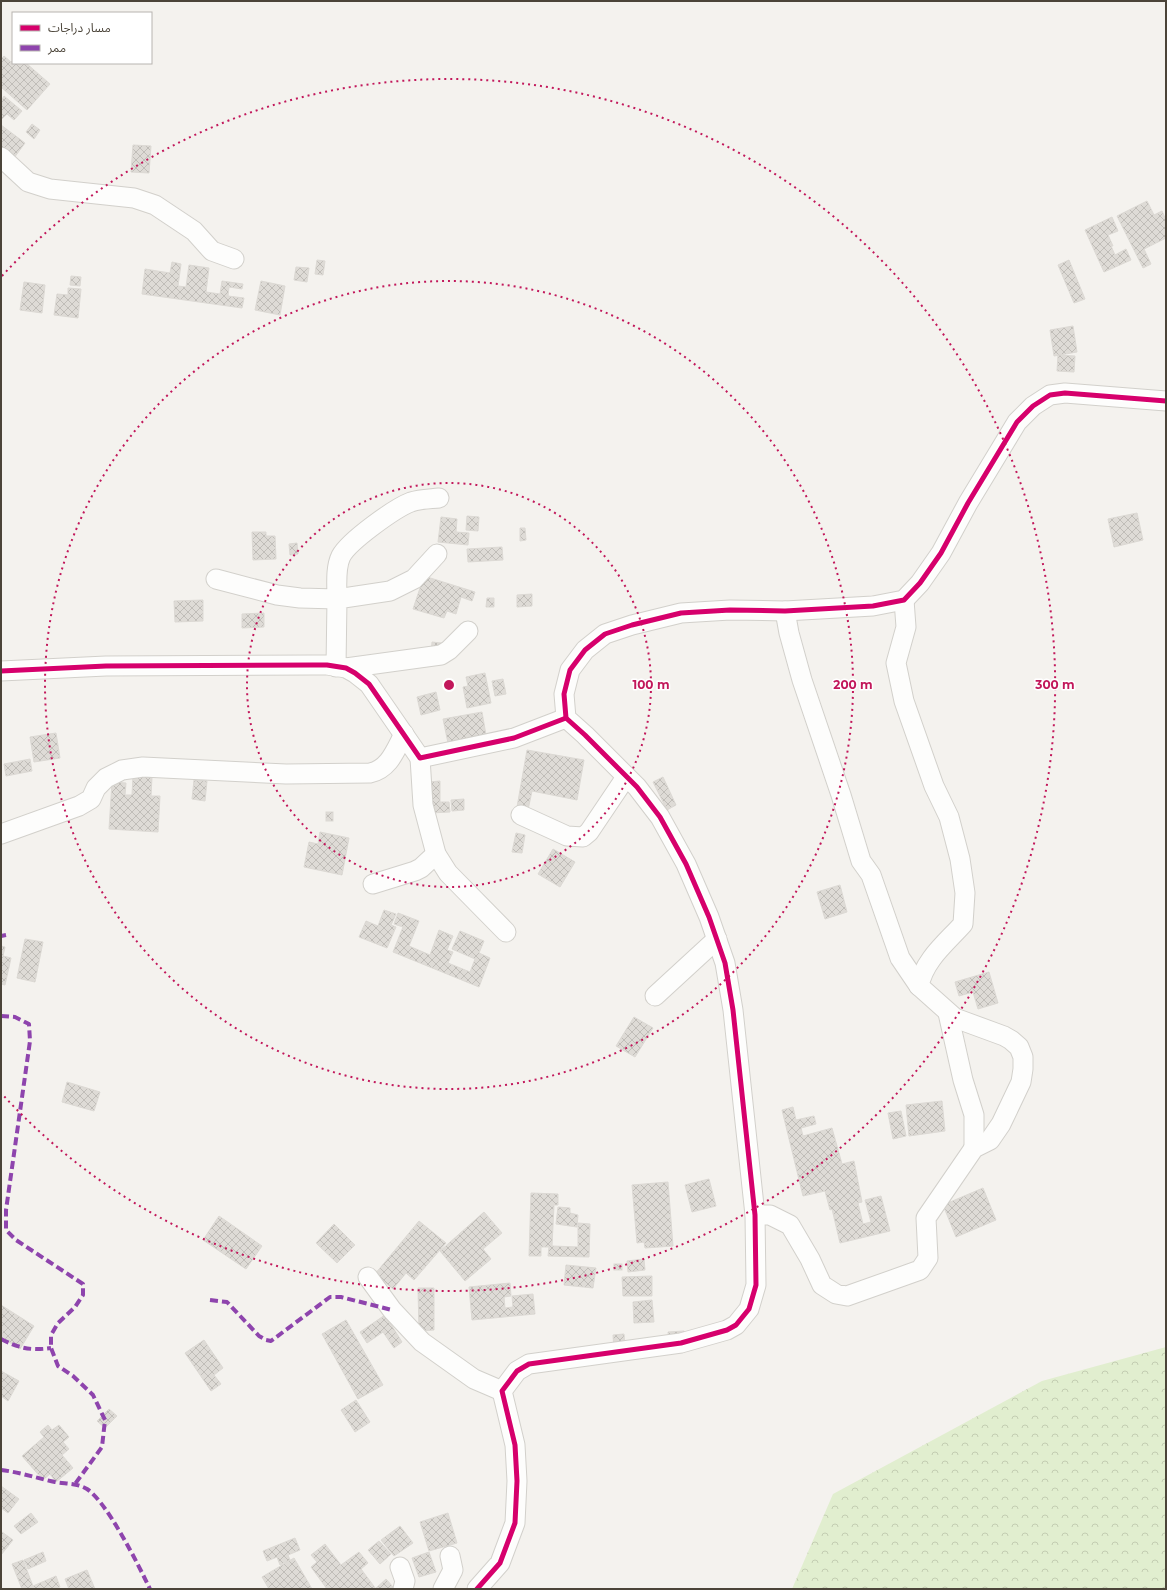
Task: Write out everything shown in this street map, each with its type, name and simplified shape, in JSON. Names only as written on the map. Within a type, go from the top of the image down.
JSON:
[{"type":"street","points":[[1,157],[28,182],[50,189],[134,198],[155,205],[194,231],[212,251],[234,259]]},
{"type":"street","points":[[477,1589],[500,1563],[515,1523],[517,1481],[515,1445],[502,1391],[516,1371],[529,1364],[681,1343],[727,1330],[736,1325],[749,1308],[756,1285],[755,1215],[733,1010],[725,963],[709,917],[686,864],[660,817],[637,787],[566,718],[564,694],[570,670],[584,650],[605,634],[632,624],[681,613],[730,610],[785,611],[873,606],[904,600],[920,583],[941,553],[1017,422],[1033,406],[1050,395],[1065,393],[1166,401]]},
{"type":"street","points":[[341,668],[337,599],[338,565],[346,548],[405,505],[422,499],[439,498]]},
{"type":"street","points":[[216,579],[277,595],[300,598],[337,599],[390,591],[414,579],[437,554]]},
{"type":"street","points":[[904,600],[906,628],[896,663],[904,701],[921,752],[934,786],[949,817],[960,859],[965,893],[963,924],[932,958],[923,971],[919,986]]},
{"type":"street","points":[[755,1215],[770,1215],[790,1225],[810,1259],[822,1285],[836,1294],[847,1296],[920,1270],[928,1258],[926,1218],[974,1148],[990,1140],[1001,1124],[1021,1082],[1024,1069],[1023,1057],[1019,1047],[1004,1036],[962,1022],[948,1013],[919,986],[900,958],[871,875],[861,861],[841,795],[802,680],[789,633],[785,611]]},
{"type":"street","points":[[1,671],[106,666],[313,665],[341,668],[441,655],[449,650],[468,631]]},
{"type":"street","points":[[341,668],[355,673],[368,684],[420,758],[423,805],[436,854],[448,873],[506,932]]},
{"type":"street","points":[[420,758],[514,738],[566,718]]},
{"type":"street","points":[[1,834],[79,806],[91,799],[96,788],[106,778],[122,770],[144,767],[286,774],[370,773],[377,771],[388,763],[404,734]]},
{"type":"street","points":[[521,815],[567,836],[583,837],[589,832],[626,777]]},
{"type":"street","points":[[373,884],[415,871],[436,854]]},
{"type":"street","points":[[655,996],[717,939]]},
{"type":"street","points":[[948,1013],[963,1080],[974,1115],[974,1148]]},
{"type":"street","points":[[368,1277],[392,1310],[422,1342],[474,1379],[502,1391]]},
{"type":"street","points":[[443,1589],[453,1570],[450,1556]]},
{"type":"street","points":[[400,1567],[405,1581],[403,1589]]},
{"type":"green space","points":[[1166,1347],[1166,1589],[792,1589],[833,1494],[1042,1381]]},
{"type":"building","points":[[4,56],[11,62],[12,61],[12,64],[27,64],[50,84],[27,110],[1,87],[1,59]]},
{"type":"building","points":[[4,96],[22,111],[14,120],[7,114],[2,119],[1,118],[1,101]]},
{"type":"building","points":[[32,124],[40,130],[34,139],[26,132]]},
{"type":"building","points":[[1,125],[25,143],[11,162],[1,154]]},
{"type":"building","points":[[133,145],[151,146],[149,173],[131,172]]},
{"type":"building","points":[[1147,201],[1154,215],[1162,211],[1166,220],[1166,238],[1144,249],[1151,264],[1143,268],[1117,216]]},
{"type":"building","points":[[1112,217],[1118,231],[1108,235],[1113,246],[1111,246],[1115,255],[1126,249],[1131,260],[1104,272],[1085,230]]},
{"type":"building","points":[[317,260],[325,261],[323,275],[315,274]]},
{"type":"building","points":[[1069,260],[1085,299],[1074,303],[1058,265]]},
{"type":"building","points":[[172,262],[181,264],[178,286],[186,287],[189,265],[209,268],[206,292],[220,294],[222,281],[243,284],[242,289],[229,287],[228,296],[244,298],[242,308],[142,294],[145,269],[170,273]]},
{"type":"building","points":[[296,267],[309,268],[307,282],[294,280]]},
{"type":"building","points":[[71,276],[81,277],[80,286],[70,285]]},
{"type":"building","points":[[261,281],[285,286],[280,315],[255,310]]},
{"type":"building","points":[[24,282],[45,285],[42,313],[20,310]]},
{"type":"building","points":[[68,288],[81,289],[78,318],[54,315],[57,294],[68,295]]},
{"type":"building","points":[[1073,326],[1077,352],[1054,356],[1050,330]]},
{"type":"building","points":[[1058,355],[1075,356],[1074,372],[1057,371]]},
{"type":"building","points":[[1137,513],[1143,540],[1114,547],[1108,519]]},
{"type":"building","points":[[467,516],[479,517],[478,531],[466,530]]},
{"type":"building","points":[[441,517],[457,519],[456,532],[469,533],[468,545],[438,542]]},
{"type":"building","points":[[520,528],[525,528],[526,540],[520,541]]},
{"type":"building","points":[[252,532],[266,532],[266,536],[275,536],[276,559],[253,560]]},
{"type":"building","points":[[297,543],[298,554],[290,555],[289,544]]},
{"type":"building","points":[[502,547],[503,560],[468,562],[467,549]]},
{"type":"building","points":[[424,576],[475,592],[472,601],[461,597],[456,614],[447,611],[444,618],[413,609]]},
{"type":"building","points":[[532,594],[532,606],[517,607],[517,595]]},
{"type":"building","points":[[487,598],[494,598],[494,607],[486,607]]},
{"type":"building","points":[[203,600],[203,621],[175,622],[174,601]]},
{"type":"building","points":[[264,613],[264,627],[242,628],[242,614]]},
{"type":"building","points":[[432,642],[441,643],[440,655],[431,655]]},
{"type":"building","points":[[485,673],[491,703],[467,708],[463,687],[468,686],[466,677]]},
{"type":"building","points":[[503,679],[506,694],[495,696],[492,681]]},
{"type":"building","points":[[436,692],[440,710],[421,715],[417,697]]},
{"type":"building","points":[[482,712],[486,735],[448,743],[443,719]]},
{"type":"building","points":[[56,733],[60,758],[34,762],[30,737]]},
{"type":"building","points":[[527,750],[584,760],[577,800],[532,791],[528,810],[517,807]]},
{"type":"building","points":[[30,759],[32,771],[6,776],[4,764]]},
{"type":"building","points":[[133,776],[152,777],[151,796],[160,796],[158,832],[109,829],[112,782],[126,783],[125,795],[132,795]]},
{"type":"building","points":[[663,777],[676,805],[667,810],[653,782]]},
{"type":"building","points":[[194,780],[207,781],[205,801],[192,799]]},
{"type":"building","points":[[440,781],[440,802],[449,802],[450,812],[430,813],[429,782]]},
{"type":"building","points":[[464,799],[464,810],[452,811],[451,800]]},
{"type":"building","points":[[326,812],[333,812],[333,821],[326,821]]},
{"type":"building","points":[[320,832],[349,838],[342,875],[304,867],[309,842],[318,844]]},
{"type":"building","points":[[516,833],[525,835],[522,853],[512,852]]},
{"type":"building","points":[[553,849],[575,862],[560,887],[538,874]]},
{"type":"building","points":[[840,885],[847,912],[825,919],[817,892]]},
{"type":"building","points":[[384,910],[396,914],[391,925],[396,927],[387,948],[359,937],[366,921],[378,926]]},
{"type":"building","points":[[398,913],[419,921],[409,946],[430,955],[439,930],[453,936],[447,950],[453,952],[448,963],[470,972],[475,959],[452,949],[460,931],[484,941],[479,953],[490,958],[479,987],[393,952],[403,927],[394,924]]},
{"type":"building","points":[[25,939],[43,942],[35,982],[17,978]]},
{"type":"building","points":[[1,946],[5,947],[3,956],[11,958],[5,985],[1,984]]},
{"type":"building","points":[[989,972],[998,1003],[978,1009],[973,992],[959,996],[955,982]]},
{"type":"building","points":[[634,1017],[653,1028],[635,1057],[616,1046]]},
{"type":"building","points":[[67,1082],[100,1092],[94,1111],[62,1102]]},
{"type":"building","points":[[942,1101],[945,1131],[909,1136],[906,1105]]},
{"type":"building","points":[[793,1107],[796,1120],[814,1116],[816,1124],[801,1128],[803,1136],[832,1128],[842,1164],[854,1161],[862,1202],[858,1203],[863,1224],[871,1222],[865,1200],[881,1196],[890,1231],[840,1243],[832,1209],[830,1210],[825,1191],[803,1196],[782,1110]]},
{"type":"building","points":[[901,1111],[906,1136],[893,1139],[888,1113]]},
{"type":"building","points":[[709,1179],[716,1206],[692,1212],[685,1185]]},
{"type":"building","points":[[668,1182],[673,1246],[645,1248],[644,1242],[637,1243],[632,1185]]},
{"type":"building","points":[[983,1188],[996,1220],[956,1237],[943,1205]]},
{"type":"building","points":[[531,1193],[558,1194],[558,1205],[554,1205],[552,1246],[578,1247],[578,1223],[590,1224],[589,1257],[548,1256],[549,1247],[541,1247],[541,1256],[529,1256]]},
{"type":"building","points":[[558,1207],[570,1208],[570,1213],[578,1215],[577,1227],[556,1224]]},
{"type":"building","points":[[484,1212],[502,1233],[483,1249],[491,1259],[465,1281],[440,1251]]},
{"type":"building","points":[[219,1216],[262,1246],[246,1269],[203,1240]]},
{"type":"building","points":[[419,1221],[446,1243],[414,1280],[406,1273],[393,1289],[375,1274]]},
{"type":"building","points":[[334,1224],[355,1245],[337,1263],[316,1243]]},
{"type":"building","points":[[644,1259],[645,1270],[628,1272],[627,1261]]},
{"type":"building","points":[[614,1264],[622,1264],[622,1270],[614,1270]]},
{"type":"building","points":[[566,1265],[596,1268],[593,1288],[564,1285]]},
{"type":"building","points":[[652,1276],[652,1296],[623,1296],[622,1277]]},
{"type":"building","points":[[510,1283],[511,1296],[504,1297],[505,1308],[513,1307],[512,1296],[533,1294],[535,1314],[472,1320],[469,1287]]},
{"type":"building","points":[[418,1288],[434,1288],[434,1330],[419,1331]]},
{"type":"building","points":[[652,1300],[654,1322],[634,1323],[633,1302]]},
{"type":"building","points":[[1,1305],[34,1326],[20,1349],[1,1337],[3,1331],[1,1330]]},
{"type":"building","points":[[385,1315],[402,1342],[394,1348],[383,1332],[367,1343],[360,1332]]},
{"type":"building","points":[[346,1320],[383,1385],[358,1399],[322,1334]]},
{"type":"building","points":[[684,1331],[685,1340],[669,1342],[668,1332]]},
{"type":"building","points":[[624,1334],[625,1349],[614,1350],[613,1335]]},
{"type":"building","points":[[204,1340],[223,1368],[214,1375],[221,1384],[211,1391],[185,1353]]},
{"type":"building","points":[[1,1371],[19,1381],[8,1401],[1,1396]]},
{"type":"building","points":[[356,1400],[370,1422],[355,1432],[341,1410]]},
{"type":"building","points":[[109,1409],[117,1416],[105,1428],[97,1421]]},
{"type":"building","points":[[48,1425],[52,1430],[59,1425],[69,1437],[63,1442],[69,1449],[62,1455],[73,1468],[56,1482],[50,1474],[43,1480],[22,1456],[44,1437],[40,1432]]},
{"type":"building","points":[[1,1486],[19,1499],[8,1513],[1,1508]]},
{"type":"building","points":[[31,1513],[38,1522],[21,1534],[14,1526]]},
{"type":"building","points":[[448,1513],[457,1543],[429,1551],[420,1522]]},
{"type":"building","points":[[400,1526],[413,1543],[394,1556],[381,1540]]},
{"type":"building","points":[[2,1532],[13,1540],[1,1555],[1,1533]]},
{"type":"building","points":[[295,1538],[300,1550],[288,1555],[290,1560],[280,1565],[277,1557],[267,1561],[263,1551]]},
{"type":"building","points":[[379,1541],[391,1554],[380,1564],[368,1550]]},
{"type":"building","points":[[325,1544],[341,1565],[359,1552],[368,1563],[361,1569],[376,1589],[327,1589],[311,1567],[317,1562],[311,1555]]},
{"type":"building","points":[[43,1552],[46,1561],[28,1569],[24,1560]]},
{"type":"building","points":[[429,1552],[436,1572],[419,1577],[412,1558]]},
{"type":"building","points":[[294,1558],[312,1589],[269,1589],[262,1577]]},
{"type":"building","points":[[23,1560],[33,1586],[56,1576],[60,1587],[54,1589],[22,1589],[12,1564]]},
{"type":"building","points":[[87,1570],[95,1589],[69,1589],[65,1579]]},
{"type":"building","points":[[386,1579],[393,1587],[390,1589],[375,1589]]},
{"type":"marked path","points":[[1,936],[6,935]]},
{"type":"marked path","points":[[1,1016],[15,1017],[29,1024],[30,1041],[6,1210],[6,1230],[16,1240],[83,1284],[83,1295],[75,1307],[58,1323],[51,1335],[51,1348],[58,1366],[73,1376],[93,1395],[105,1420],[102,1447],[75,1484]]},
{"type":"marked path","points":[[210,1300],[227,1302],[259,1336],[271,1341],[330,1297],[341,1297],[392,1310]]},
{"type":"marked path","points":[[1,1339],[13,1345],[25,1348],[51,1348]]},
{"type":"marked path","points":[[1,1470],[75,1485],[87,1489],[95,1496],[113,1520],[131,1551],[150,1589]]},
{"type":"cycle path","points":[[477,1589],[500,1563],[515,1523],[517,1481],[515,1445],[502,1391],[517,1371],[529,1364],[681,1343],[727,1330],[736,1325],[749,1309],[756,1285],[755,1215],[733,1010],[725,963],[709,917],[686,864],[660,817],[637,787],[566,718],[564,694],[570,670],[585,650],[605,634],[632,625],[681,613],[730,610],[785,611],[873,606],[904,600],[920,583],[941,553],[968,503],[1017,422],[1033,406],[1050,395],[1065,393],[1166,401]]},
{"type":"cycle path","points":[[1,671],[106,666],[327,665],[346,668],[369,684],[420,758],[514,738],[566,718]]}]
